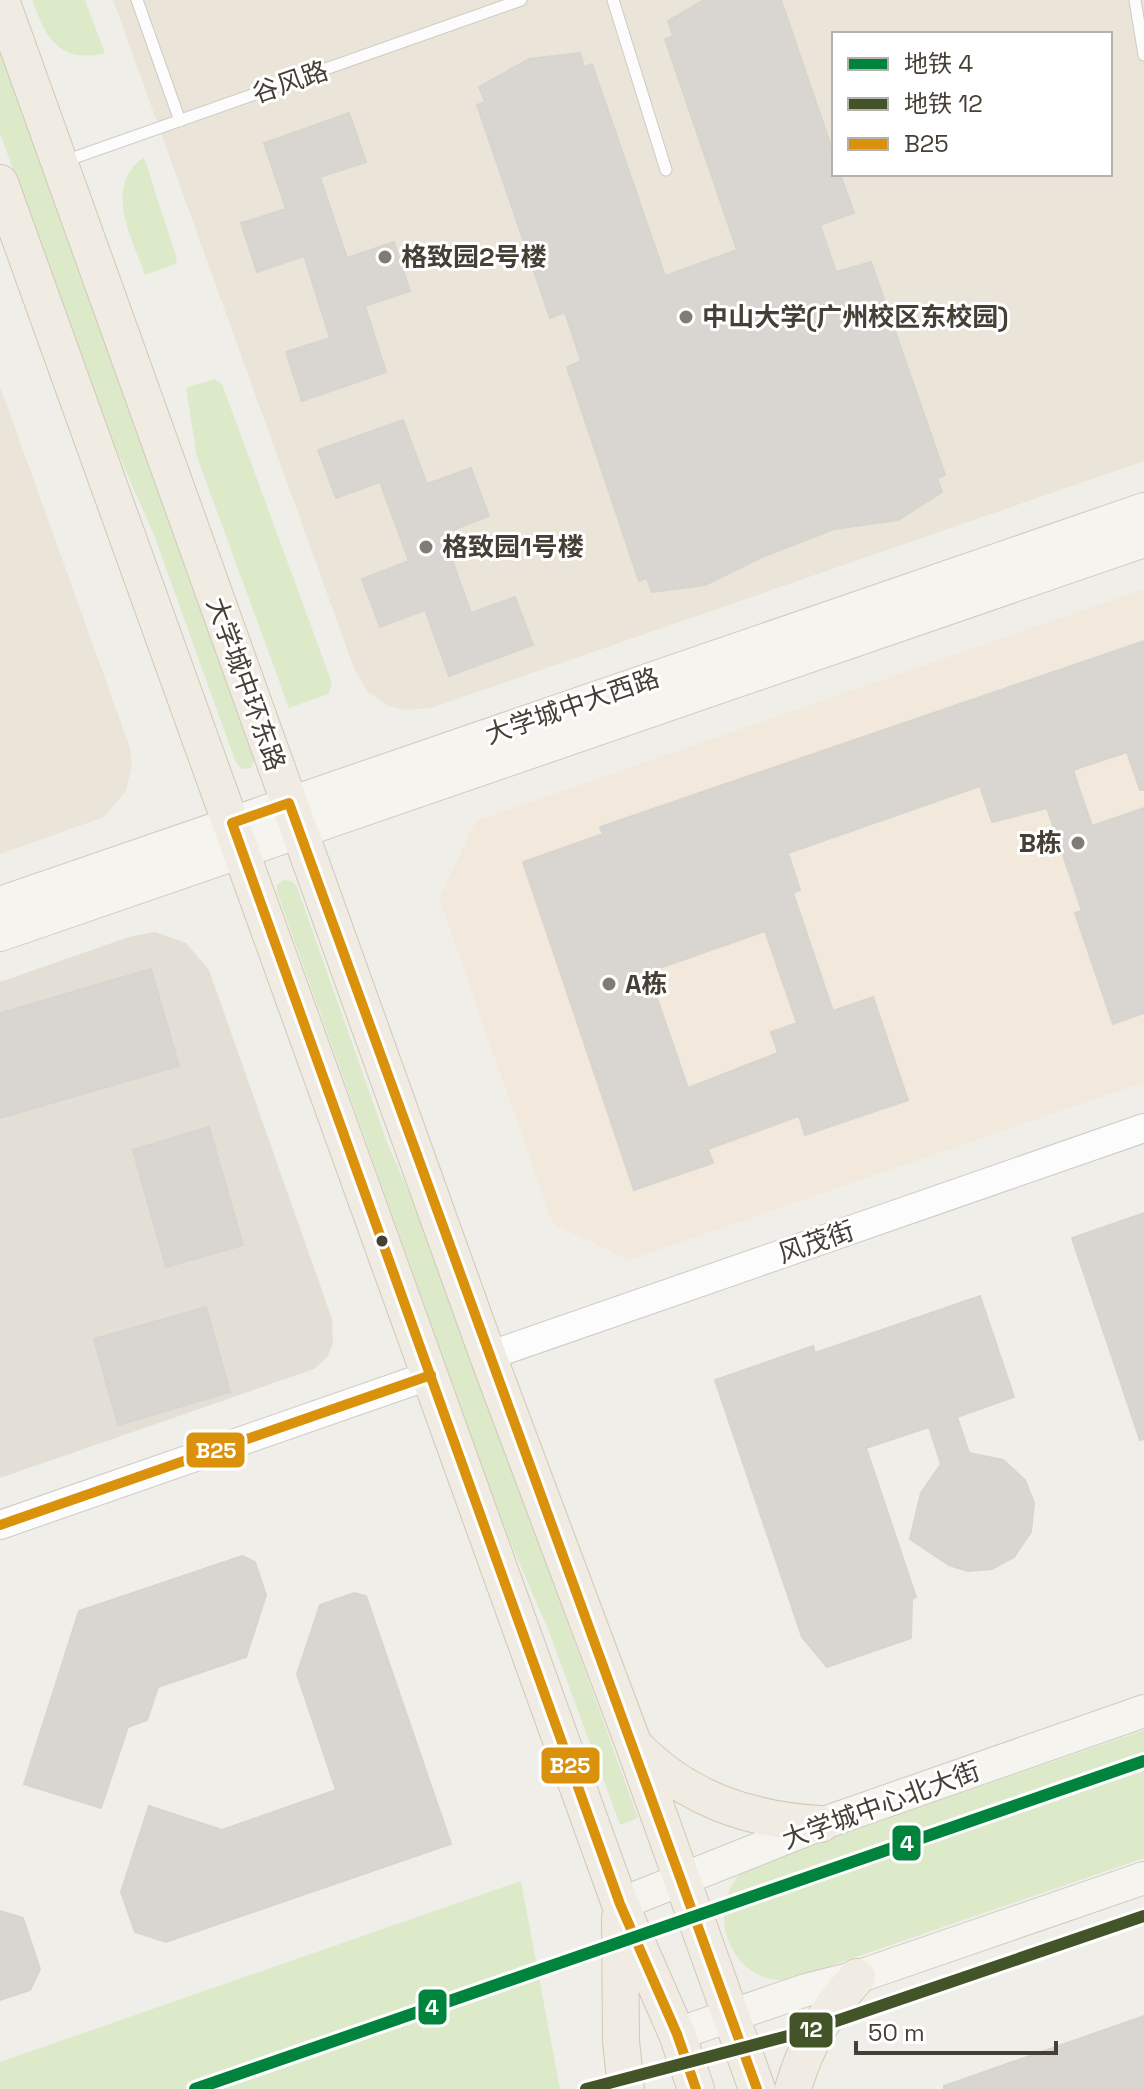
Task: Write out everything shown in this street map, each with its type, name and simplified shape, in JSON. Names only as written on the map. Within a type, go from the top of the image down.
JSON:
[{"type":"main road","name":"大学城中环东路","points":[[1,0],[488,1356],[632,1740],[757,2089]]},
{"type":"main road","points":[[0,183],[620,1904],[677,2034],[696,2089]]},
{"type":"main road","name":"大学城中大西路","points":[[294,818],[1144,509]]},
{"type":"main road","name":"大学城中大西路","points":[[0,903],[237,837],[1144,541]]},
{"type":"main road","name":"大学城中大西路","points":[[0,935],[237,837]]},
{"type":"main road","name":"大学城中心北大街","points":[[620,1904],[821,1824],[1144,1711]]},
{"type":"main road","points":[[632,1740],[636,1748],[672,1778],[725,1808],[782,1821],[821,1824]]},
{"type":"main road","points":[[677,2034],[857,1977],[1144,1878]]},
{"type":"main road","points":[[620,1904],[621,2041],[626,2089]]},
{"type":"main road","points":[[793,2089],[807,2045],[818,2024],[857,1977]]},
{"type":"street","name":"风茂街","points":[[488,1356],[1144,1128]]},
{"type":"street","points":[[0,1525],[431,1375]]},
{"type":"lane","points":[[137,0],[180,121]]},
{"type":"lane","name":"谷风路","points":[[59,163],[521,0]]},
{"type":"lane","points":[[613,0],[666,170]]},
{"type":"lane","points":[[1135,0],[1144,55]]},
{"type":"shaded area","name":"中山大学(广州校区东校园)","points":[[113,0],[1144,0],[1144,461],[431,708],[406,710],[389,706],[369,693],[355,671]]},
{"type":"shaded area","points":[[0,386],[130,748],[132,765],[126,791],[104,817],[0,854]]},
{"type":"shaded area","points":[[1144,589],[1144,1082],[629,1260],[553,1224],[439,898],[476,821]]},
{"type":"shaded area","points":[[155,932],[186,943],[209,970],[332,1319],[333,1344],[327,1357],[314,1369],[0,1478],[0,982],[132,936]]},
{"type":"green space","points":[[32,0],[85,0],[105,53],[76,55],[56,45],[43,26]]},
{"type":"green space","points":[[0,47],[255,759],[251,768],[242,769],[236,763],[154,535],[100,413],[0,133]]},
{"type":"green space","points":[[144,157],[177,259],[175,264],[145,275],[128,229],[122,197],[131,169]]},
{"type":"green space","points":[[214,379],[222,384],[332,683],[328,694],[289,708],[197,457],[186,388]]},
{"type":"green space","points":[[283,880],[292,881],[297,887],[388,1145],[432,1244],[638,1818],[620,1825],[548,1629],[504,1528],[277,892],[277,885]]},
{"type":"green space","points":[[1144,1730],[1144,1858],[789,1980],[768,1978],[751,1970],[737,1956],[728,1939],[724,1920],[726,1901],[734,1882],[748,1867]]},
{"type":"green space","points":[[521,1881],[560,2089],[0,2089],[0,2062]]},
{"type":"building","points":[[704,0],[781,0],[832,149],[832,176],[841,176],[854,213],[820,225],[836,272],[871,262],[945,475],[937,478],[942,492],[898,520],[834,529],[762,557],[705,585],[652,592],[647,578],[639,581],[567,367],[581,361],[565,312],[550,318],[477,105],[485,102],[479,87],[529,59],[580,53],[584,67],[592,64],[665,276],[737,250],[665,39],[673,36],[668,21]]},
{"type":"building","name":"格致园2号楼","points":[[349,113],[366,162],[320,177],[347,258],[394,242],[410,291],[365,306],[386,372],[302,401],[286,352],[330,338],[304,256],[257,272],[241,223],[286,209],[264,143]]},
{"type":"building","name":"格致园1号楼","points":[[403,420],[427,484],[471,468],[489,516],[443,534],[471,613],[515,597],[533,645],[449,676],[425,610],[380,627],[362,579],[409,561],[380,482],[336,498],[318,450]]},
{"type":"building","points":[[1144,641],[1144,790],[1140,790],[1127,752],[1073,770],[1092,826],[1144,808],[1144,1013],[1113,1024],[1075,913],[1082,911],[1047,808],[992,822],[980,786],[788,853],[800,890],[793,893],[833,1011],[873,997],[908,1100],[805,1135],[799,1116],[708,1149],[713,1163],[634,1190],[523,862],[603,834],[600,827]],"holes":[[[765,931],[797,1023],[771,1032],[778,1053],[688,1088],[648,972]]]},
{"type":"building","points":[[151,969],[179,1066],[0,1118],[0,1013]]},
{"type":"building","points":[[209,1127],[243,1245],[166,1267],[133,1150]]},
{"type":"building","points":[[1144,1213],[1144,1439],[1140,1440],[1072,1238]]},
{"type":"building","points":[[980,1296],[1014,1397],[957,1417],[969,1453],[1003,1460],[1025,1480],[1034,1503],[1031,1532],[1014,1557],[992,1569],[968,1571],[949,1565],[910,1539],[921,1493],[941,1464],[929,1427],[866,1448],[916,1597],[912,1599],[911,1638],[827,1667],[802,1637],[715,1380],[813,1346],[815,1353]]},
{"type":"building","points":[[206,1307],[230,1392],[118,1425],[94,1339]]},
{"type":"building","points":[[242,1556],[255,1562],[266,1595],[246,1657],[158,1687],[147,1720],[128,1727],[101,1808],[24,1784],[79,1611]]},
{"type":"building","points":[[354,1593],[366,1596],[451,1844],[166,1942],[135,1932],[121,1892],[149,1806],[222,1830],[336,1790],[297,1674],[320,1605]]},
{"type":"building","points":[[0,1911],[23,1918],[40,1969],[30,1990],[0,2000]]},
{"type":"building","points":[[1144,2016],[1144,2089],[944,2089],[944,2086]]},
{"type":"metro line","name":"4","points":[[195,2089],[1144,1761]]},
{"type":"metro line","name":"12","points":[[586,2089],[807,2031],[1144,1916]]},
{"type":"transit line","name":"B25","points":[[696,2089],[677,2034],[620,1904],[232,823],[289,803],[757,2089]]},
{"type":"transit line","name":"B25","points":[[0,1525],[431,1375]]},
{"type":"place","name":"格致园2号楼","points":[[385,257]]},
{"type":"place","name":"中山大学(广州校区东校园)","points":[[686,317]]},
{"type":"place","name":"格致园1号楼","points":[[426,547]]},
{"type":"place","name":"B栋","points":[[1078,843]]},
{"type":"place","name":"A栋","points":[[609,984]]}]
